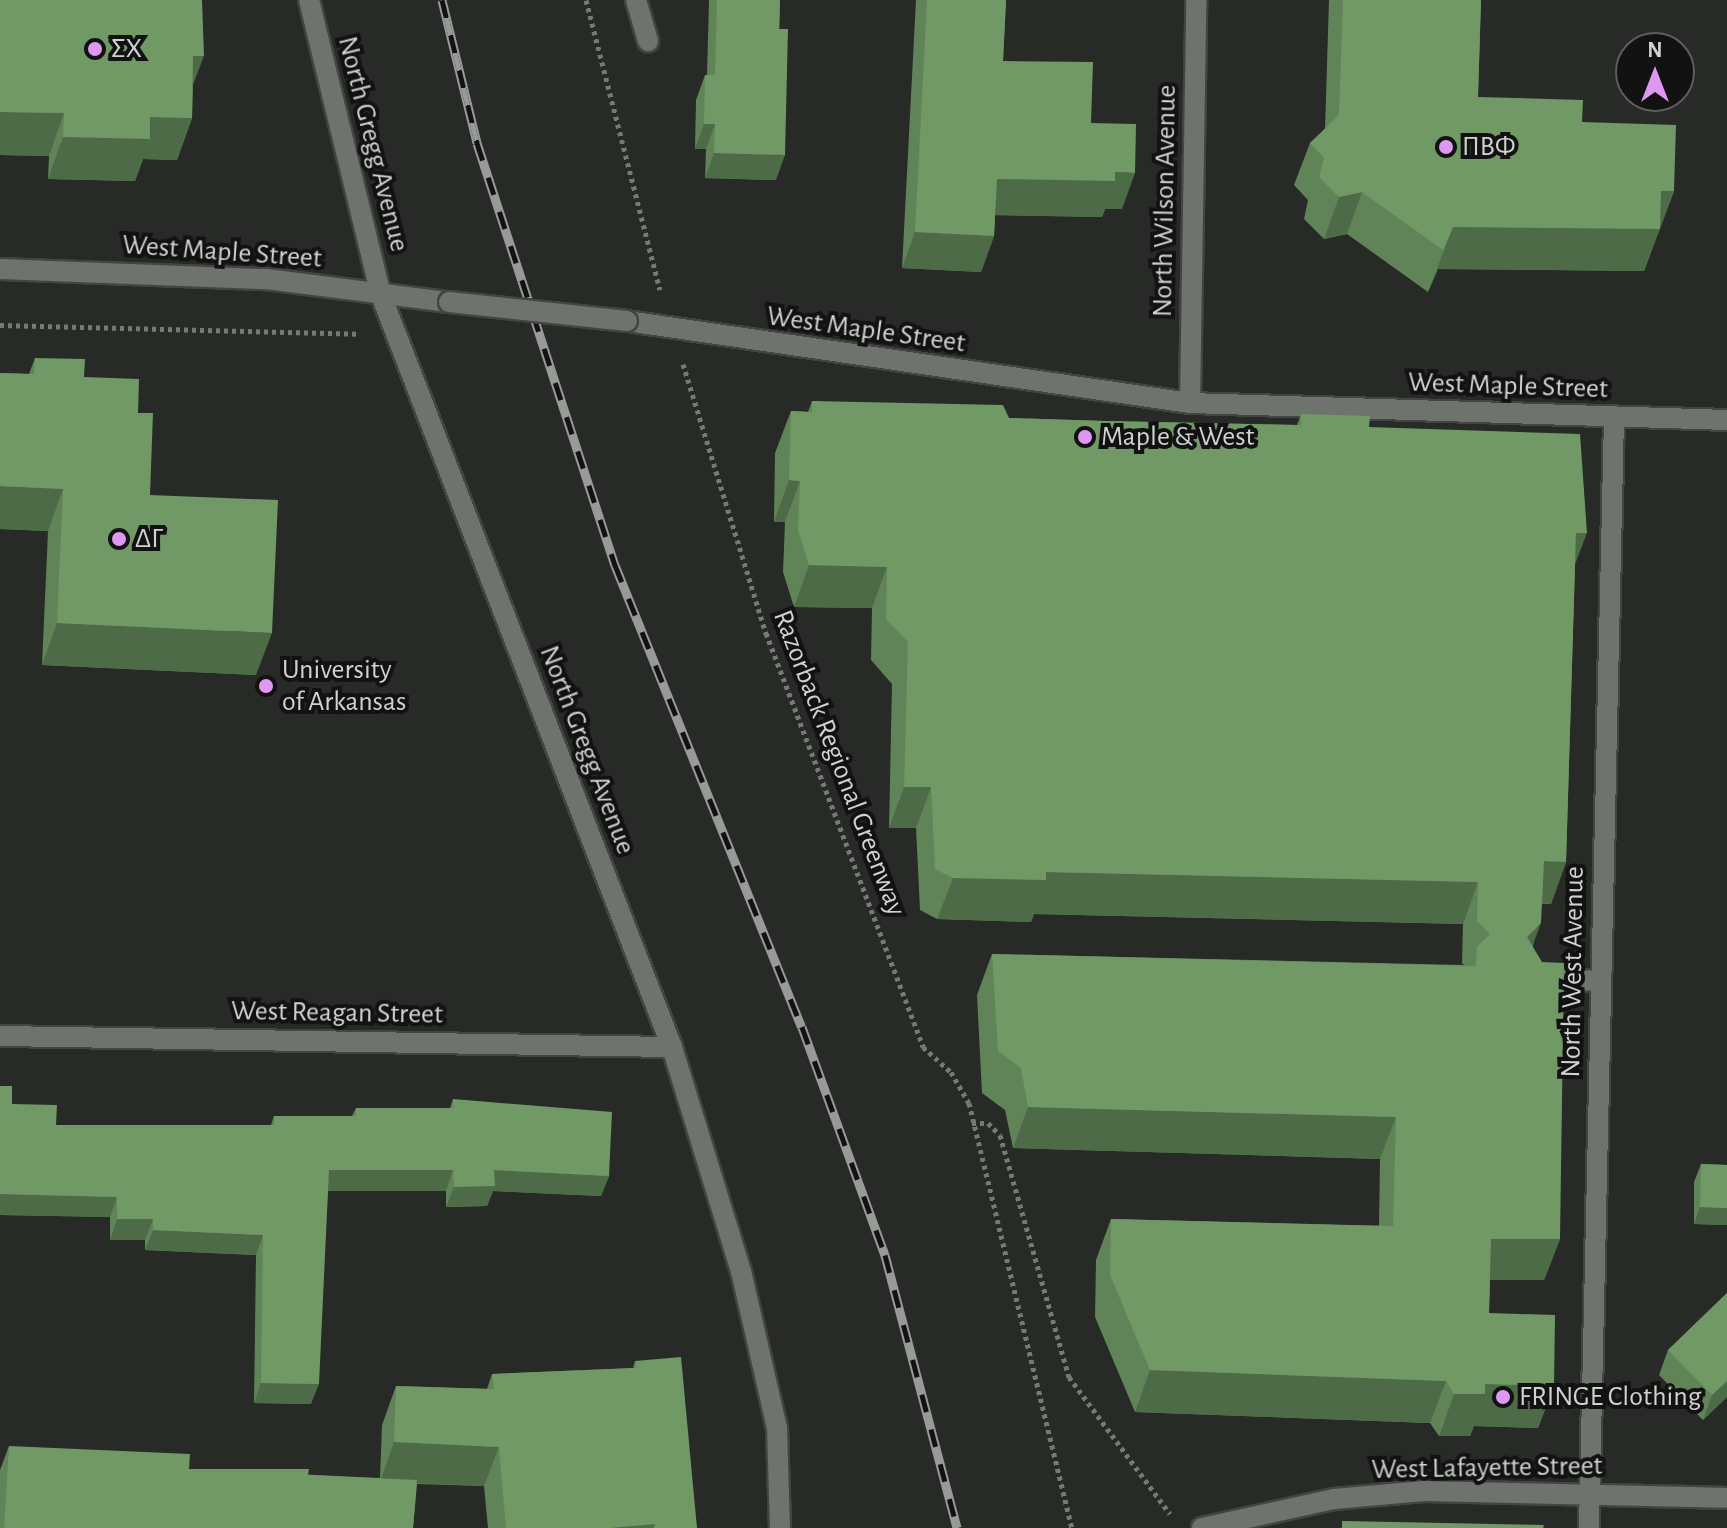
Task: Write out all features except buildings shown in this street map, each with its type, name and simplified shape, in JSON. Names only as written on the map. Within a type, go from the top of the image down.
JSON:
[{"type":"street","name":"North Gregg Avenue","points":[[309,0],[381,295],[672,1047],[741,1271],[777,1428],[780,1528]]},
{"type":"street","points":[[636,0],[648,41]]},
{"type":"street","name":"North Wilson Avenue","points":[[1190,403],[1196,0]]},
{"type":"street","name":"West Maple Street","points":[[0,269],[266,279],[381,295],[627,321],[1190,403],[1727,420]]},
{"type":"street","name":"North West Avenue","points":[[1589,1528],[1614,418]]},
{"type":"street","points":[[1525,978],[1601,981]]},
{"type":"street","name":"West Reagan Street","points":[[0,1036],[672,1047]]},
{"type":"street","name":"West Lafayette Street","points":[[1202,1528],[1334,1499],[1424,1491],[1727,1498]]},
{"type":"path","name":"Razorback Regional Greenway","points":[[586,0],[673,330],[766,633],[923,1047],[951,1072],[972,1123],[1072,1528]]},
{"type":"path","points":[[0,325],[396,336]]},
{"type":"path","points":[[972,1123],[988,1123],[1000,1135],[1069,1377],[1180,1528]]},
{"type":"railway","points":[[442,0],[477,143],[615,565],[802,1027],[885,1255],[957,1528]]},
{"type":"place","name":"ΣΧ","points":[[95,49]]},
{"type":"place","name":"ΠΒΦ","points":[[1446,147]]},
{"type":"place","name":"Maple & West","points":[[1085,437]]},
{"type":"place","name":"ΔΓ","points":[[119,539]]},
{"type":"place","name":"University of Arkansas","points":[[266,686]]},
{"type":"place","name":"FRINGE Clothing","points":[[1503,1397]]}]
